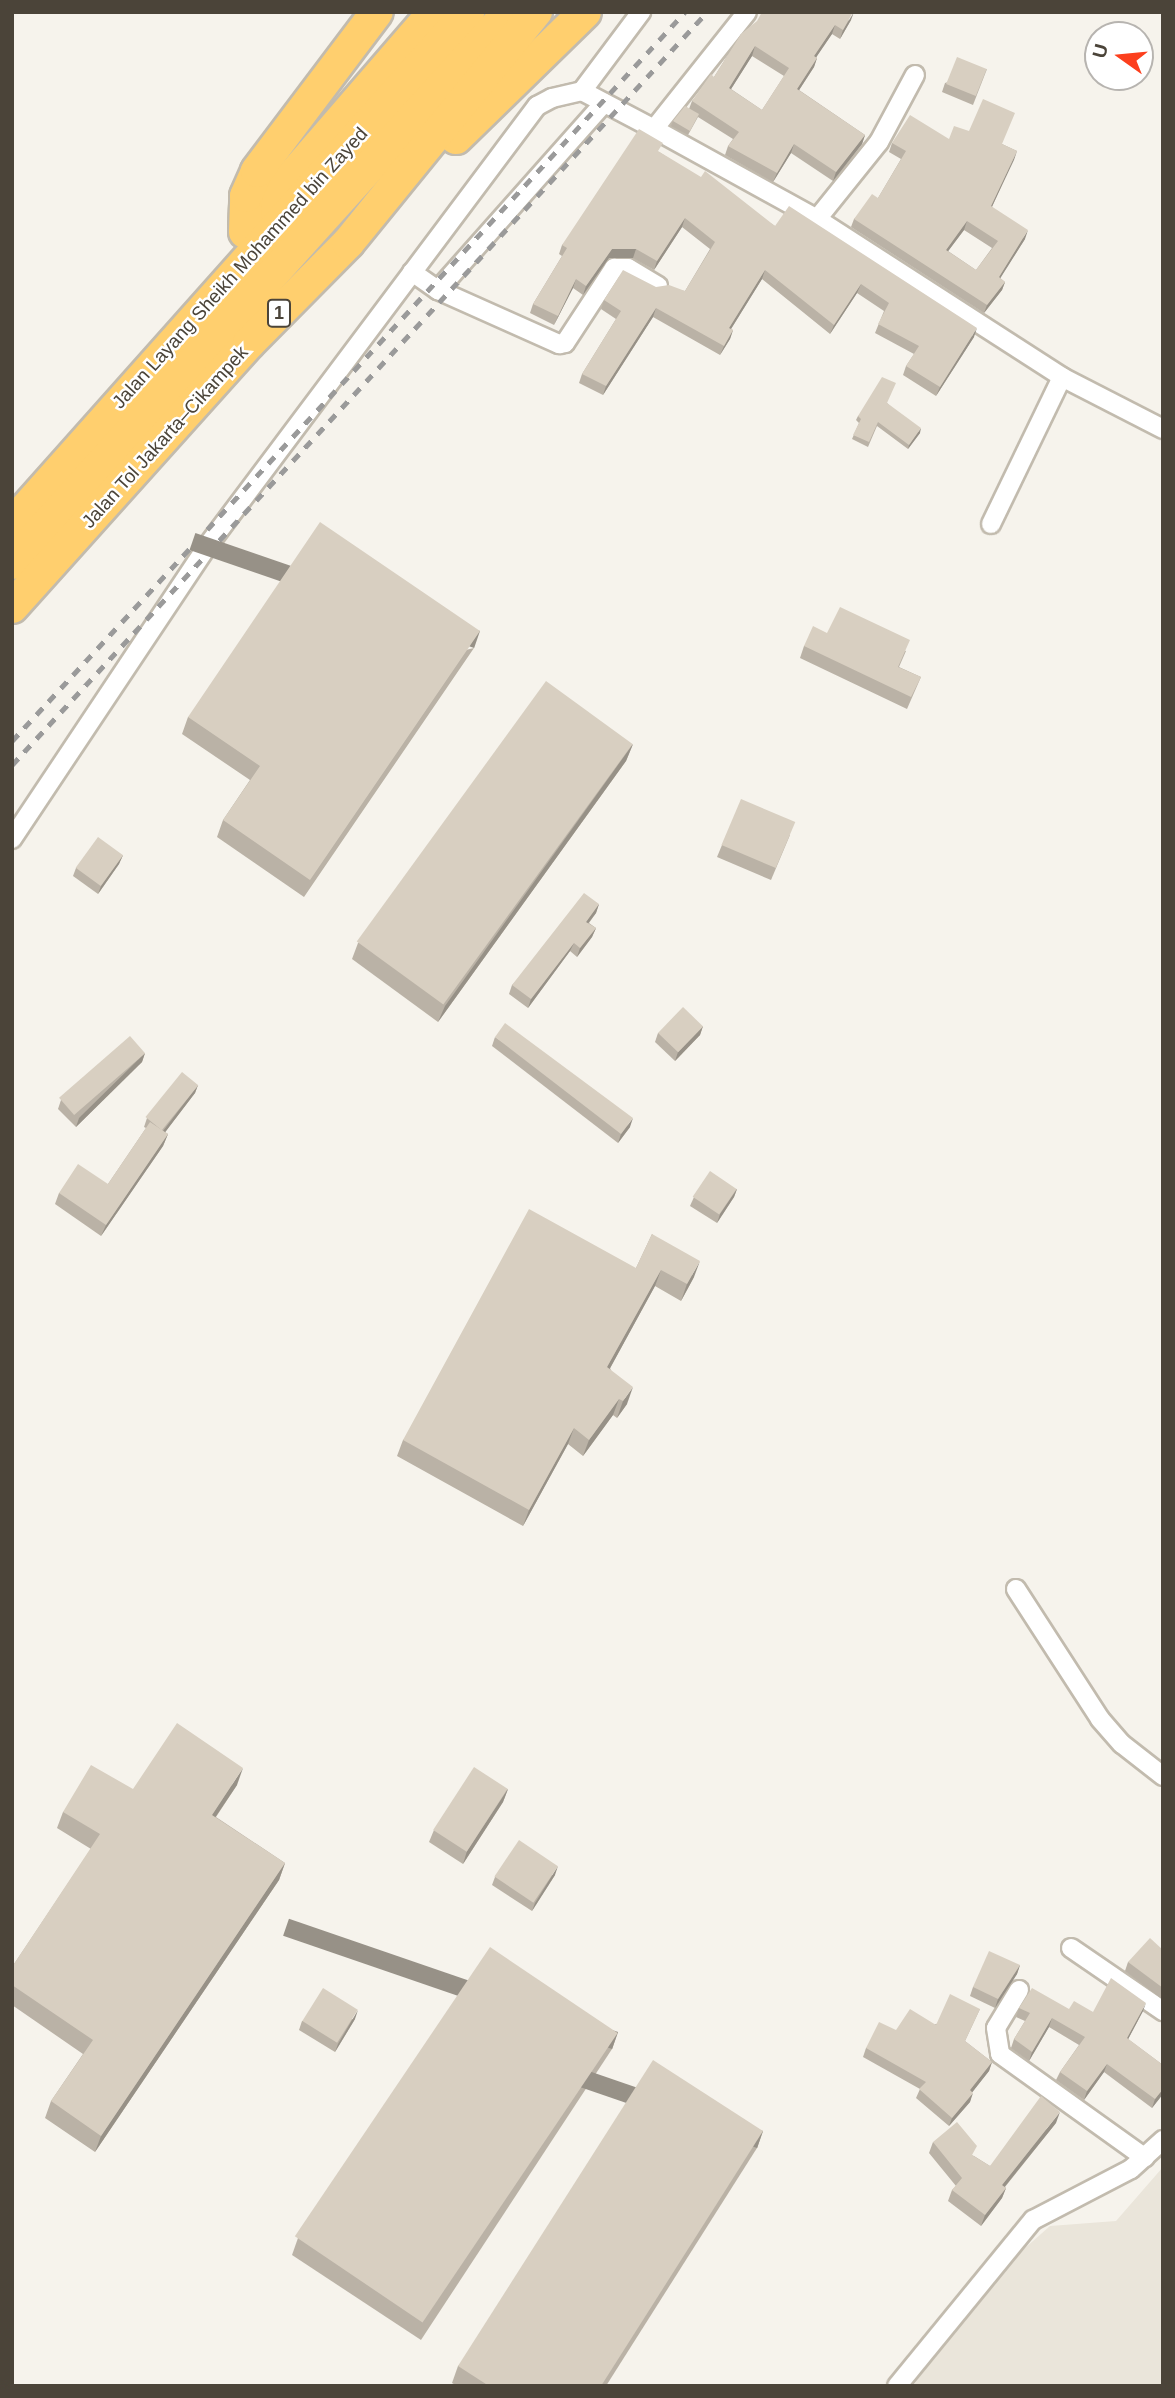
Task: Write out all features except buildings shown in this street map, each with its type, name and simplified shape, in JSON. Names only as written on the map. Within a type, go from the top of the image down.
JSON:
[{"type":"highway","points":[[244,232],[246,196],[257,171],[377,12]]},
{"type":"highway","points":[[12,497],[434,12]]},
{"type":"highway","name":"Jalan Layang Sheikh Mohammed bin Zayed","points":[[12,524],[468,12]]},
{"type":"highway","name":"Jalan Layang Sheikh Mohammed bin Zayed","points":[[12,563],[509,12]]},
{"type":"highway","name":"Jalan Tol Jakarta–Cikampek","points":[[12,607],[249,343],[348,243],[536,12]]},
{"type":"highway","points":[[348,243],[585,12]]},
{"type":"street","points":[[12,839],[208,545],[537,107],[582,91],[641,12]]},
{"type":"street","points":[[654,129],[747,12]]},
{"type":"street","points":[[817,219],[879,142],[915,75]]},
{"type":"street","points":[[582,91],[817,219],[1062,377],[1163,429]]},
{"type":"street","points":[[438,290],[604,103]]},
{"type":"street","points":[[412,272],[438,290],[559,344],[565,342],[614,268],[628,268],[658,286]]},
{"type":"street","points":[[991,524],[1062,377]]},
{"type":"street","points":[[1016,1589],[1100,1719],[1122,1744],[1163,1776]]},
{"type":"street","points":[[1071,1948],[1163,2011]]},
{"type":"street","points":[[1019,1990],[996,2028],[1000,2054],[1145,2158]]},
{"type":"street","points":[[897,2386],[1033,2220],[1115,2179],[1145,2158],[1163,2140]]},
{"type":"shaded area","points":[[1163,2167],[1163,2386],[913,2386],[989,2280],[1050,2226],[1116,2221]]},
{"type":"railway","points":[[12,741],[685,12]]},
{"type":"railway","points":[[12,765],[707,12]]}]
